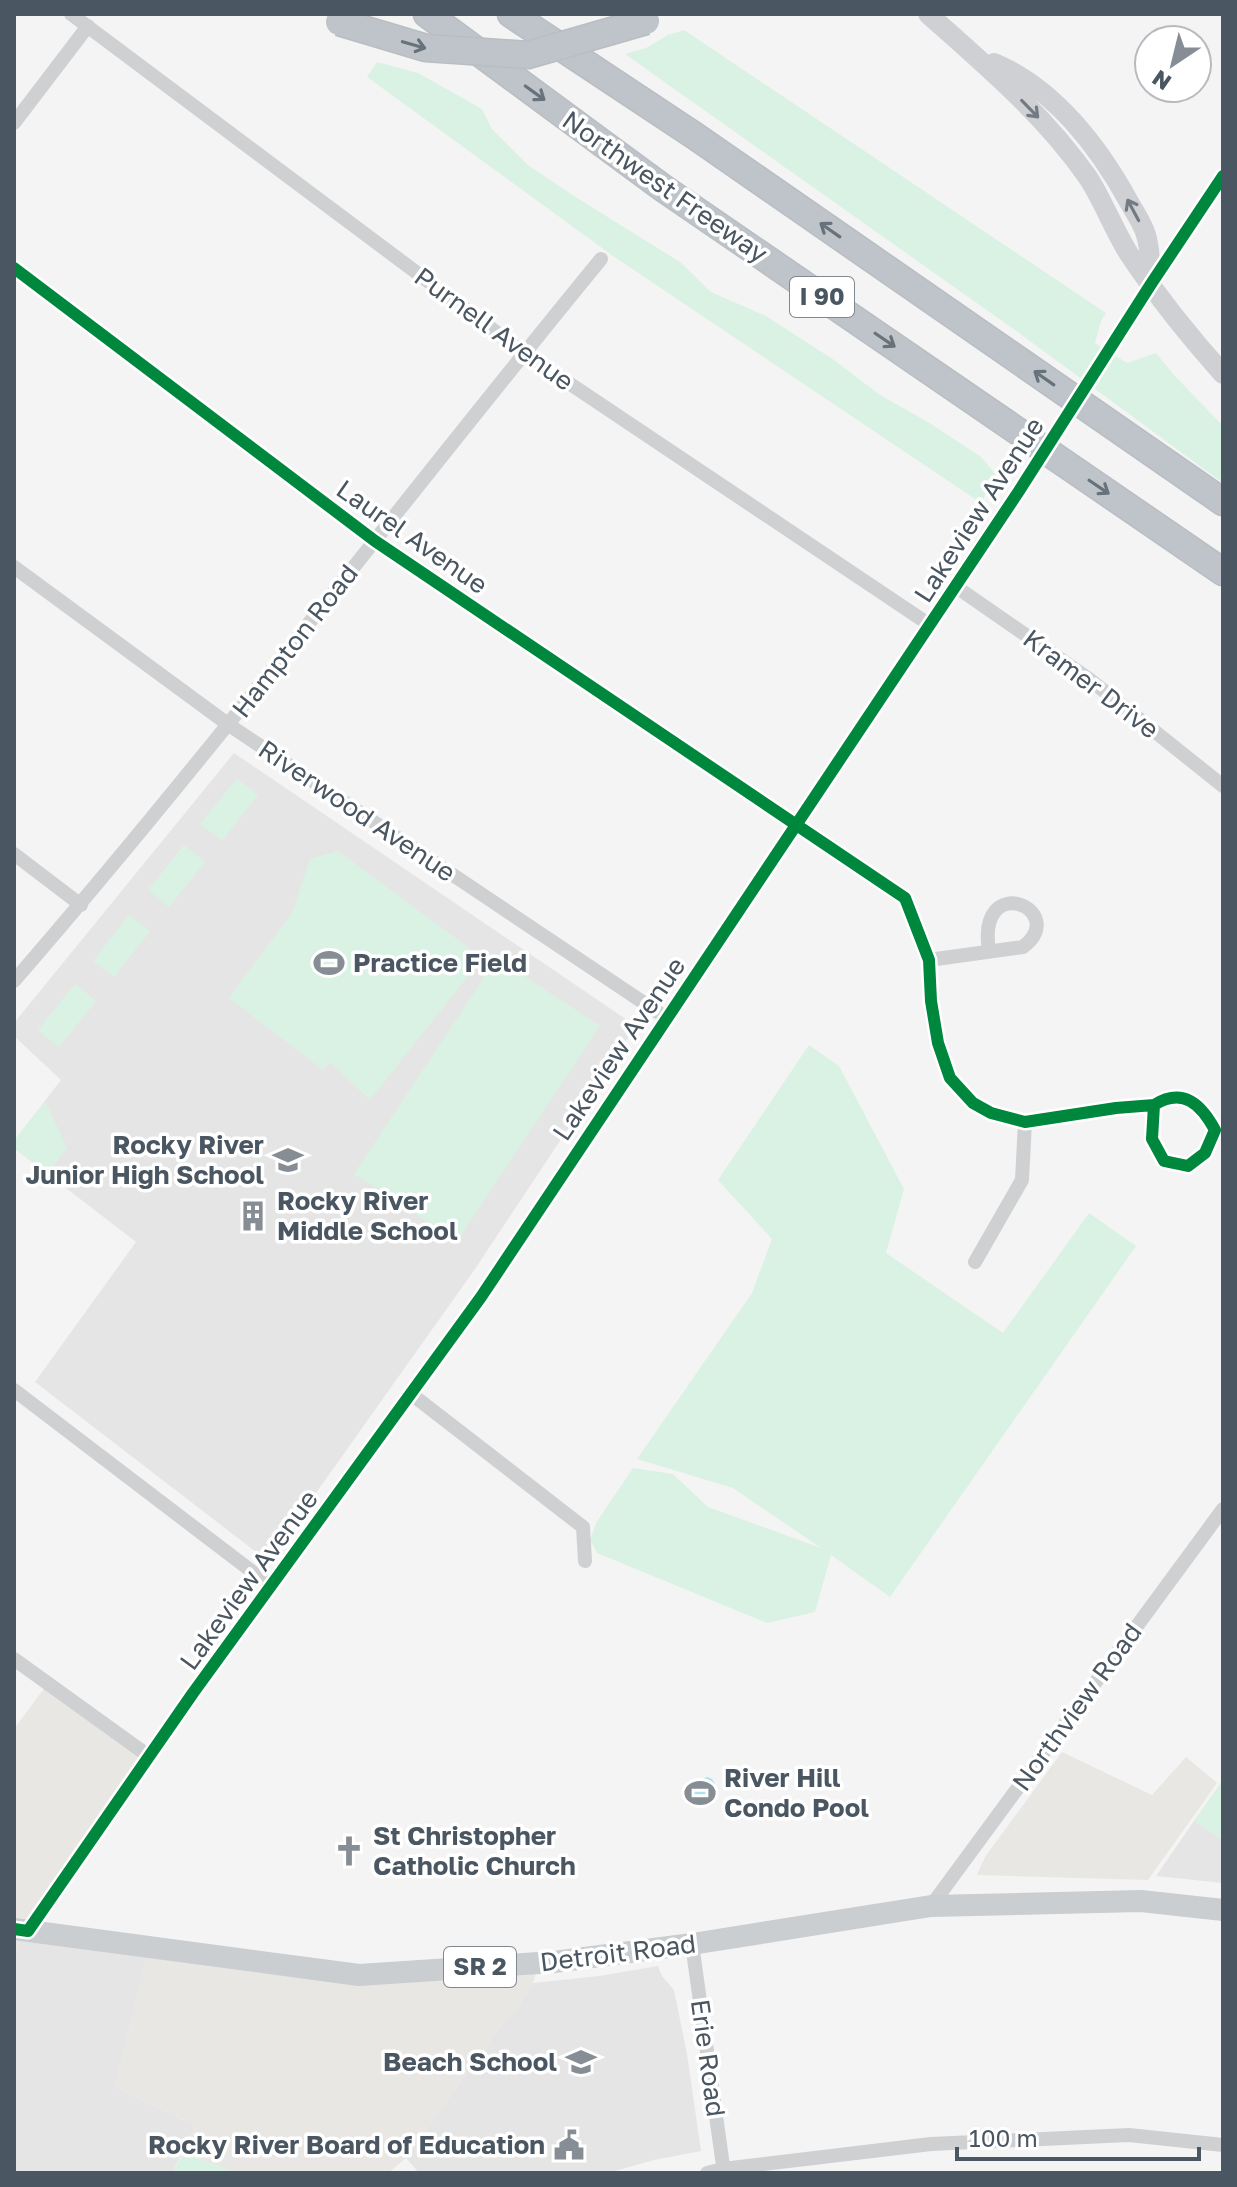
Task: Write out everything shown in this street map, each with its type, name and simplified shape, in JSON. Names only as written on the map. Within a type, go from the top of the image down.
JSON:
[{"type":"highway","name":"Northwest Freeway","points":[[427,14],[663,188],[1223,572]]},
{"type":"highway","name":"I 90","points":[[511,14],[695,136],[1223,502]]},
{"type":"highway","points":[[333,18],[426,48],[528,55],[656,18]]},
{"type":"main road","points":[[928,14],[1054,133],[1090,181],[1128,252],[1223,374]]},
{"type":"main road","name":"Detroit Road","points":[[21,1930],[359,1975],[554,1962],[692,1944],[931,1906],[1141,1901],[1223,1910]]},
{"type":"street","name":"Purnell Avenue","points":[[71,14],[524,353],[930,625]]},
{"type":"street","points":[[14,123],[88,26]]},
{"type":"street","name":"Lakeview Avenue","points":[[21,1930],[150,1757],[193,1693],[481,1297],[1019,491],[1223,176]]},
{"type":"street","name":"Hampton Road","points":[[14,981],[81,905],[229,725],[601,259]]},
{"type":"street","name":"Laurel Avenue","points":[[14,268],[375,541],[905,898],[929,960],[931,1001],[938,1043],[950,1078],[973,1103],[991,1113],[1025,1122]]},
{"type":"street","name":"Riverwood Avenue","points":[[14,567],[229,725],[668,1019]]},
{"type":"street","name":"Kramer Drive","points":[[955,586],[1089,679],[1223,786]]},
{"type":"street","points":[[14,854],[81,905]]},
{"type":"street","points":[[929,960],[989,951]]},
{"type":"street","points":[[975,1262],[1022,1180],[1025,1122],[1154,1105],[1167,1097],[1186,1099],[1204,1110],[1215,1130],[1205,1153],[1188,1166],[1164,1161],[1152,1139],[1154,1105]]},
{"type":"street","points":[[14,1390],[271,1586]]},
{"type":"street","points":[[410,1393],[583,1527],[585,1561]]},
{"type":"street","name":"Northview Road","points":[[931,1906],[1223,1509]]},
{"type":"street","points":[[14,1659],[150,1757]]},
{"type":"street","name":"Erie Road","points":[[692,1944],[724,2171]]},
{"type":"street","points":[[707,2173],[931,2144],[1129,2135],[1223,2145]]},
{"type":"shaded area","name":"Rocky River Junior High School","points":[[234,753],[636,1026],[475,1269],[274,1552],[260,1555],[35,1382],[136,1242],[14,1148],[14,1141],[61,1080],[14,1036],[14,1023]]},
{"type":"shaded area","points":[[51,1679],[147,1748],[25,1922],[14,1957],[14,1729]]},
{"type":"shaded area","points":[[1062,1752],[1152,1795],[1186,1757],[1217,1783],[1148,1880],[977,1875],[985,1857]]},
{"type":"shaded area","points":[[1223,1780],[1223,1883],[1156,1876],[1194,1821]]},
{"type":"shaded area","points":[[25,1922],[152,1937],[115,2087],[196,2126],[172,2173],[14,2173],[14,1957]]},
{"type":"shaded area","points":[[152,1937],[338,1963],[396,1966],[542,1952],[533,1983],[516,2010],[499,2028],[406,2158],[388,2173],[236,2173],[183,2153],[196,2126],[115,2087]]},
{"type":"shaded area","name":"Beach School","points":[[658,1966],[674,1990],[701,2151],[608,2173],[419,2173],[406,2158],[533,1983]]},
{"type":"green space","points":[[684,30],[1106,313],[1095,343],[1127,363],[1156,353],[1223,426],[1223,483],[1019,333],[625,54]]},
{"type":"green space","points":[[377,62],[418,73],[482,109],[492,129],[528,165],[680,262],[711,292],[766,316],[834,360],[880,395],[981,457],[996,475],[981,503],[613,256],[367,77]]},
{"type":"green space","points":[[237,778],[258,795],[222,841],[200,824]]},
{"type":"green space","points":[[184,845],[205,862],[169,907],[148,890]]},
{"type":"green space","name":"Practice Field","points":[[338,851],[469,948],[472,971],[370,1100],[330,1062],[323,1070],[229,998],[292,913],[310,859]]},
{"type":"green space","points":[[129,915],[150,931],[114,977],[93,961]]},
{"type":"green space","points":[[497,958],[600,1026],[457,1241],[354,1174]]},
{"type":"green space","points":[[75,984],[96,1001],[59,1047],[38,1030]]},
{"type":"green space","points":[[809,1045],[839,1066],[904,1189],[886,1253],[1003,1333],[1089,1213],[1136,1246],[890,1597],[831,1555],[815,1612],[767,1623],[597,1553],[590,1540],[596,1523],[633,1468],[673,1474],[708,1507],[821,1548],[733,1488],[637,1459],[752,1293],[772,1239],[718,1180]]},
{"type":"green space","points":[[45,1101],[67,1148],[47,1174],[14,1148],[14,1141]]},
{"type":"green space","points":[[1223,1780],[1223,1841],[1194,1821]]},
{"type":"green space","points":[[183,2153],[236,2173],[172,2173]]},
{"type":"water","name":"River Hill Condo Pool","points":[[707,1777],[715,1784],[708,1803],[700,1806],[689,1801],[691,1788]]},
{"type":"cycle path","points":[[14,1929],[28,1931],[193,1693],[481,1297],[1019,491],[1223,176]]},
{"type":"cycle path","points":[[14,268],[375,541],[905,898],[929,960],[931,1001],[938,1043],[950,1078],[973,1103],[991,1113],[1025,1122],[1154,1105],[1152,1139],[1164,1161],[1188,1166],[1205,1153],[1215,1130],[1197,1106],[1182,1098],[1164,1100],[1154,1105]]},
{"type":"place","name":"Practice Field","points":[[329,963]]},
{"type":"place","name":"Rocky River Junior High School","points":[[288,1160]]},
{"type":"place","name":"Rocky River Middle School","points":[[253,1216]]},
{"type":"place","name":"River Hill Condo Pool","points":[[700,1793]]},
{"type":"place","name":"St Christopher Catholic Church","points":[[349,1851]]},
{"type":"place","name":"Beach School","points":[[581,2062]]},
{"type":"place","name":"Rocky River Board of Education","points":[[569,2145]]}]
